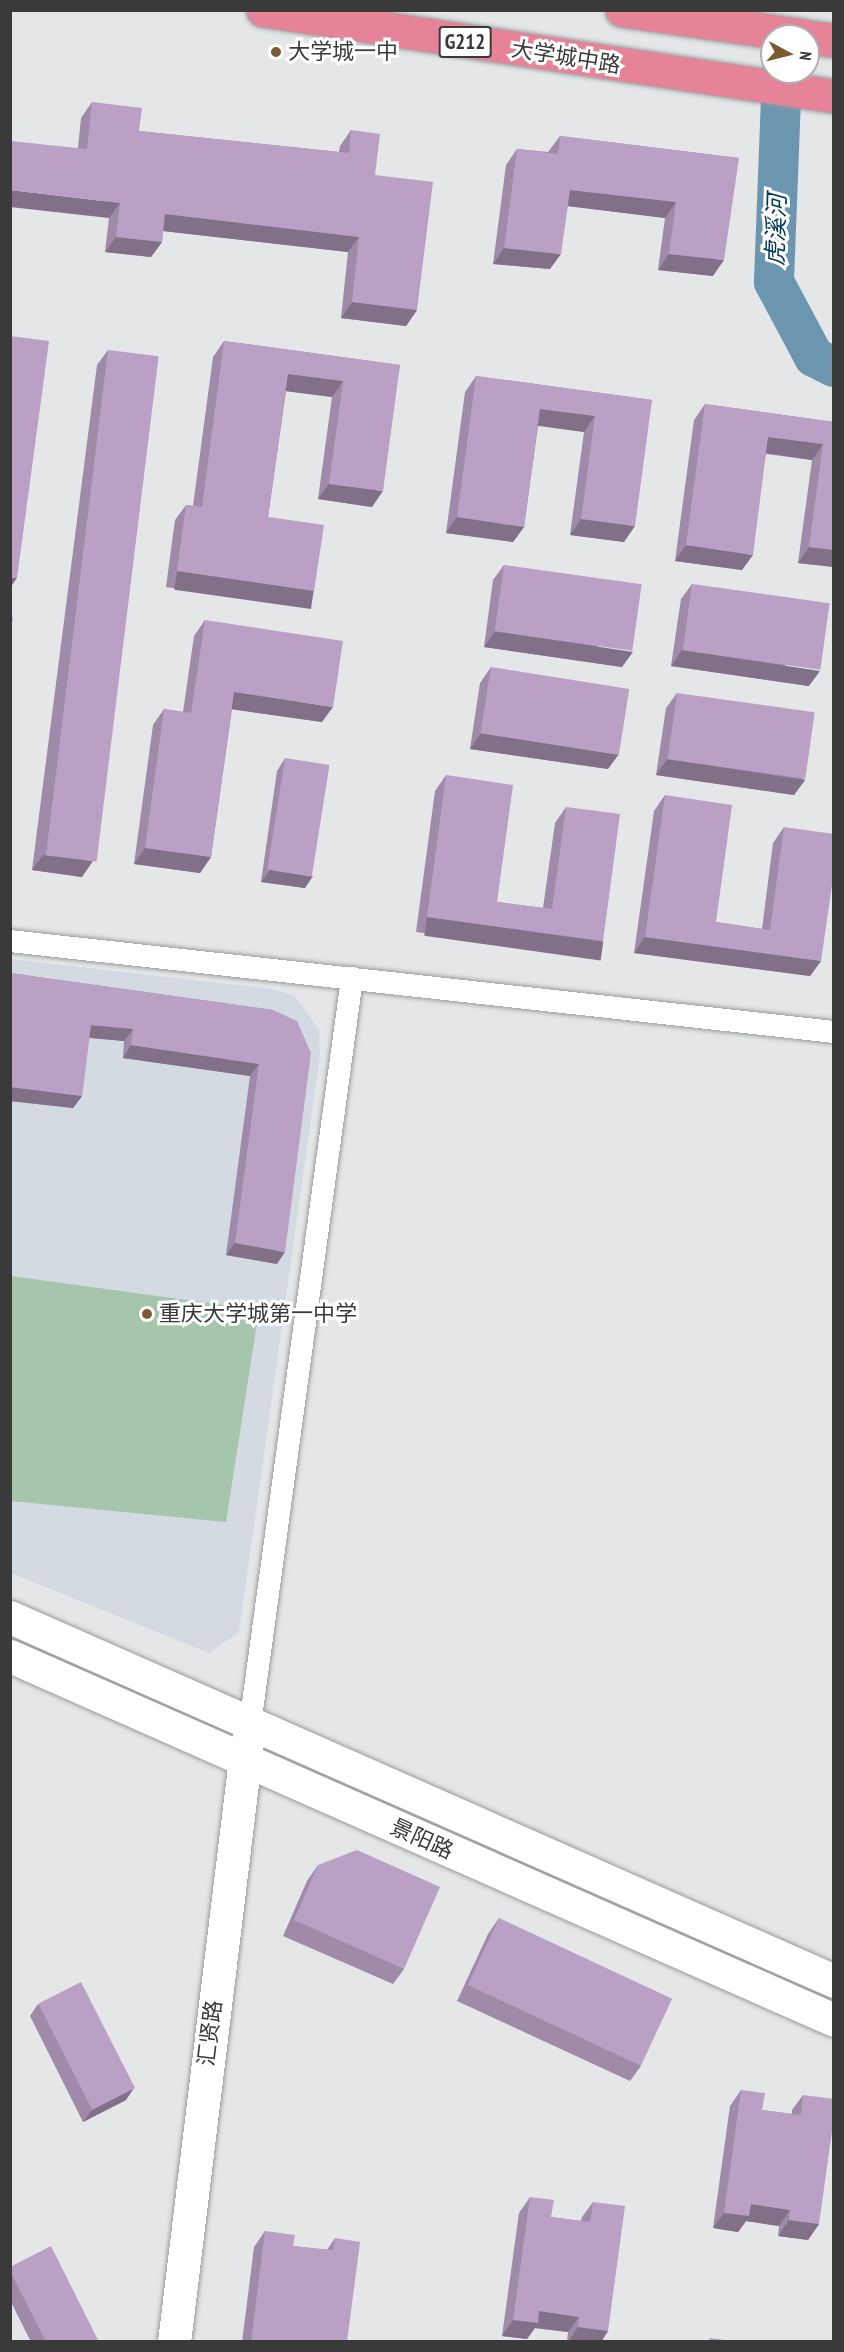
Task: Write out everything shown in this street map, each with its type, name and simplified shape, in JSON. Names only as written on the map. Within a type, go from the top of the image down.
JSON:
[{"type":"highway","name":"大学城中路","points":[[263,10],[834,96]]},
{"type":"highway","points":[[622,10],[760,30]]},
{"type":"main road","name":"景阳路","points":[[10,1617],[250,1725],[834,1981]]},
{"type":"main road","name":"景阳路","points":[[10,1656],[834,2020]]},
{"type":"main road","name":"汇贤路","points":[[174,2342],[250,1725]]},
{"type":"street","points":[[10,941],[834,1032]]},
{"type":"street","points":[[250,1725],[352,978]]},
{"type":"shaded area","name":"重庆大学城第一中学","points":[[10,959],[272,989],[295,996],[319,1030],[320,1055],[239,1632],[209,1653],[11,1573]]},
{"type":"green space","points":[[11,1276],[259,1310],[226,1522],[11,1501]]},
{"type":"building","points":[[92,102],[142,108],[139,131],[349,153],[351,130],[380,134],[375,175],[433,182],[417,310],[352,302],[359,237],[165,214],[162,242],[116,237],[120,203],[10,190],[10,141],[87,149]]},
{"type":"building","points":[[560,136],[739,158],[724,260],[669,254],[676,202],[570,190],[561,254],[504,248],[517,149],[558,154]]},
{"type":"building","points":[[10,336],[49,341],[17,578],[10,577]]},
{"type":"building","points":[[224,341],[400,365],[383,491],[329,484],[343,381],[288,374],[268,517],[324,525],[314,591],[177,571],[186,505],[202,507]]},
{"type":"building","points":[[108,350],[159,356],[97,861],[46,855]]},
{"type":"building","points":[[476,376],[652,400],[635,526],[581,519],[595,416],[540,409],[524,527],[457,517]]},
{"type":"building","points":[[705,404],[834,422],[834,550],[809,547],[823,444],[768,437],[753,555],[686,545]]},
{"type":"building","points":[[504,565],[642,584],[632,651],[495,631]]},
{"type":"building","points":[[692,584],[830,603],[820,670],[683,650]]},
{"type":"building","points":[[10,617],[13,617],[10,637]]},
{"type":"building","points":[[205,620],[343,641],[333,707],[234,692],[211,857],[145,848],[164,709],[191,713]]},
{"type":"building","points":[[491,667],[629,689],[619,755],[481,733]]},
{"type":"building","points":[[677,693],[815,712],[805,779],[668,759]]},
{"type":"building","points":[[285,758],[329,765],[312,877],[267,870]]},
{"type":"building","points":[[446,775],[513,785],[497,902],[552,909],[566,807],[620,814],[603,941],[427,917]]},
{"type":"building","points":[[665,795],[732,805],[716,922],[770,930],[784,827],[834,834],[834,871],[821,961],[645,937]]},
{"type":"building","points":[[10,973],[273,1010],[297,1021],[311,1053],[285,1252],[235,1243],[259,1064],[131,1045],[133,1029],[91,1025],[82,1096],[10,1087]]},
{"type":"building","points":[[357,1850],[440,1887],[404,1969],[294,1920],[318,1865]]},
{"type":"building","points":[[499,1918],[672,1999],[641,2066],[468,1985]]},
{"type":"building","points":[[81,1982],[135,2088],[92,2110],[38,2004]]},
{"type":"building","points":[[741,2090],[765,2093],[762,2110],[801,2115],[803,2095],[834,2099],[834,2117],[819,2224],[789,2220],[790,2210],[751,2204],[749,2216],[724,2213]]},
{"type":"building","points":[[530,2197],[554,2200],[551,2217],[590,2222],[593,2202],[625,2206],[608,2331],[578,2327],[579,2317],[539,2311],[538,2323],[513,2320]]},
{"type":"building","points":[[265,2231],[295,2235],[293,2246],[333,2250],[335,2238],[360,2242],[347,2342],[284,2340],[284,2342],[251,2342]]},
{"type":"building","points":[[51,2246],[99,2342],[46,2342],[10,2271],[10,2267]]},
{"type":"building","points":[[710,2338],[733,2341],[733,2342],[709,2342]]},
{"type":"waterway","name":"虎溪河","points":[[782,84],[774,282],[814,357],[834,367]]},
{"type":"place","name":"大学城一中","points":[[276,52]]},
{"type":"place","name":"重庆大学城第一中学","points":[[147,1314]]}]
